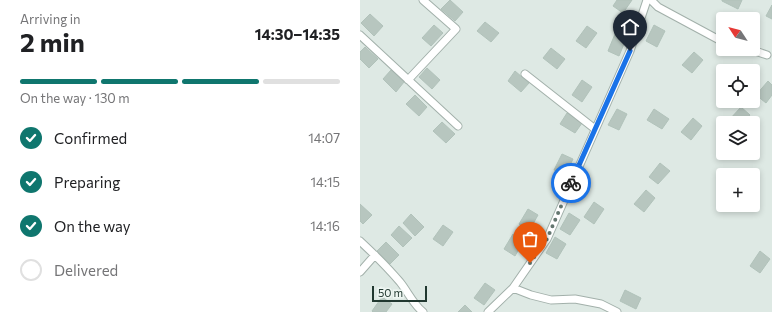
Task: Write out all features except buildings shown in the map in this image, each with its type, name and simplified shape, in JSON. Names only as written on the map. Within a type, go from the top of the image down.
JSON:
[{"type":"street","points":[[408,80],[456,29],[423,0]]},
{"type":"street","points":[[488,312],[513,288],[547,239],[630,51],[647,0]]},
{"type":"street","points":[[651,0],[658,7],[716,38]]},
{"type":"street","points":[[360,35],[458,126]]},
{"type":"street","points":[[760,53],[767,55]]},
{"type":"street","points":[[525,74],[595,129]]},
{"type":"street","points":[[360,241],[401,283],[417,307],[424,312]]},
{"type":"street","points":[[360,272],[375,255]]},
{"type":"street","points":[[513,288],[531,295],[551,300],[575,299],[601,304],[617,312]]},
{"type":"way so far","points":[[530,263],[547,239],[571,183]]},
{"type":"route","points":[[571,183],[630,51]]}]
